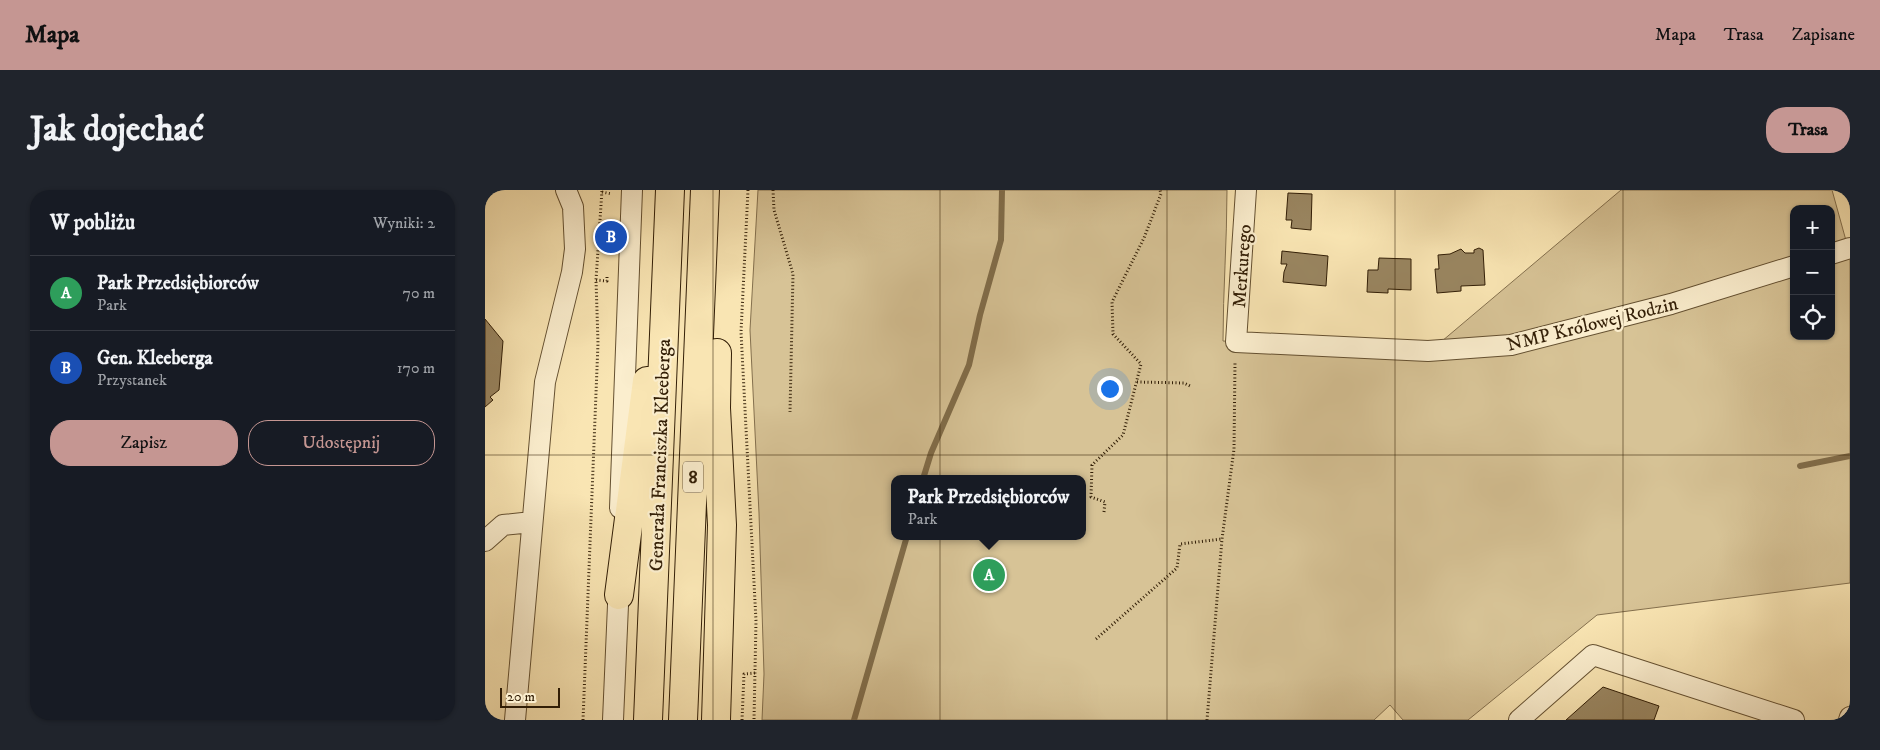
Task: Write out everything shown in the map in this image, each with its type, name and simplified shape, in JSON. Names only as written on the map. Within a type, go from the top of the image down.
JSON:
[{"type":"highway","name":"Generała Franciszka Kleeberga","points":[[648,720],[670,190]]},
{"type":"highway","name":"Generała Franciszka Kleeberga","points":[[683,720],[705,190]]},
{"type":"highway","points":[[703,234],[718,295],[716,408],[722,525],[716,720]]},
{"type":"highway","points":[[619,595],[642,416],[668,246]]},
{"type":"street","points":[[515,720],[545,382],[573,272],[575,249],[573,207],[566,190]]},
{"type":"street","points":[[613,720],[619,595],[620,458],[632,190]]},
{"type":"street","name":"Merkurego","points":[[1236,342],[1246,190]]},
{"type":"street","points":[[1835,253],[1850,248]]},
{"type":"street","name":"NMP Królowej Rodzin","points":[[1236,342],[1428,351],[1511,345],[1671,304],[1790,267]]},
{"type":"street","points":[[485,541],[503,525],[532,522]]},
{"type":"street","points":[[1519,720],[1593,655],[1794,720]]},
{"type":"path","points":[[583,720],[598,344],[596,280],[602,190]]},
{"type":"path","points":[[748,190],[741,332],[756,621],[753,720]]},
{"type":"path","points":[[773,190],[774,210],[793,274],[790,412]]},
{"type":"path","points":[[1104,512],[1105,502],[1091,496],[1092,465],[1123,435],[1141,364],[1113,334],[1112,302],[1144,238],[1161,194],[1160,190]]},
{"type":"path","points":[[1207,720],[1222,539],[1234,449],[1236,342]]},
{"type":"path","points":[[1137,382],[1184,383],[1192,387]]},
{"type":"path","points":[[1096,638],[1177,568],[1180,544],[1222,539]]},
{"type":"path","points":[[742,720],[745,674],[755,673]]},
{"type":"shaded area","points":[[758,190],[1227,190],[1223,341],[1429,352],[1621,190],[1832,190],[1850,255],[1850,583],[1597,615],[1468,720],[1403,720],[1390,705],[1374,720],[762,720],[764,674],[759,513],[750,330]]},
{"type":"building","points":[[1288,193],[1312,194],[1311,230],[1291,228],[1292,220],[1286,220]]},
{"type":"building","points":[[1479,248],[1483,250],[1485,285],[1461,286],[1461,291],[1437,293],[1435,269],[1439,269],[1438,255],[1450,254],[1461,249],[1465,253],[1474,253],[1474,250]]},
{"type":"building","points":[[1282,251],[1328,256],[1326,286],[1283,282],[1287,264],[1281,264]]},
{"type":"building","points":[[1379,258],[1411,259],[1411,290],[1388,289],[1388,293],[1367,292],[1368,270],[1378,270]]},
{"type":"building","points":[[485,319],[503,341],[499,390],[490,397],[493,400],[485,407]]},
{"type":"building","points":[[1603,687],[1659,706],[1654,720],[1566,720]]},
{"type":"waterway","points":[[924,475],[931,453],[969,365],[980,315],[1001,240],[1002,190]]},
{"type":"waterway","points":[[1800,466],[1850,456]]},
{"type":"waterway","points":[[854,720],[906,540]]},
{"type":"place","name":"Gen. Kleeberga","points":[[611,237]]},
{"type":"place","name":"Park Przedsiębiorców","points":[[989,575]]}]
